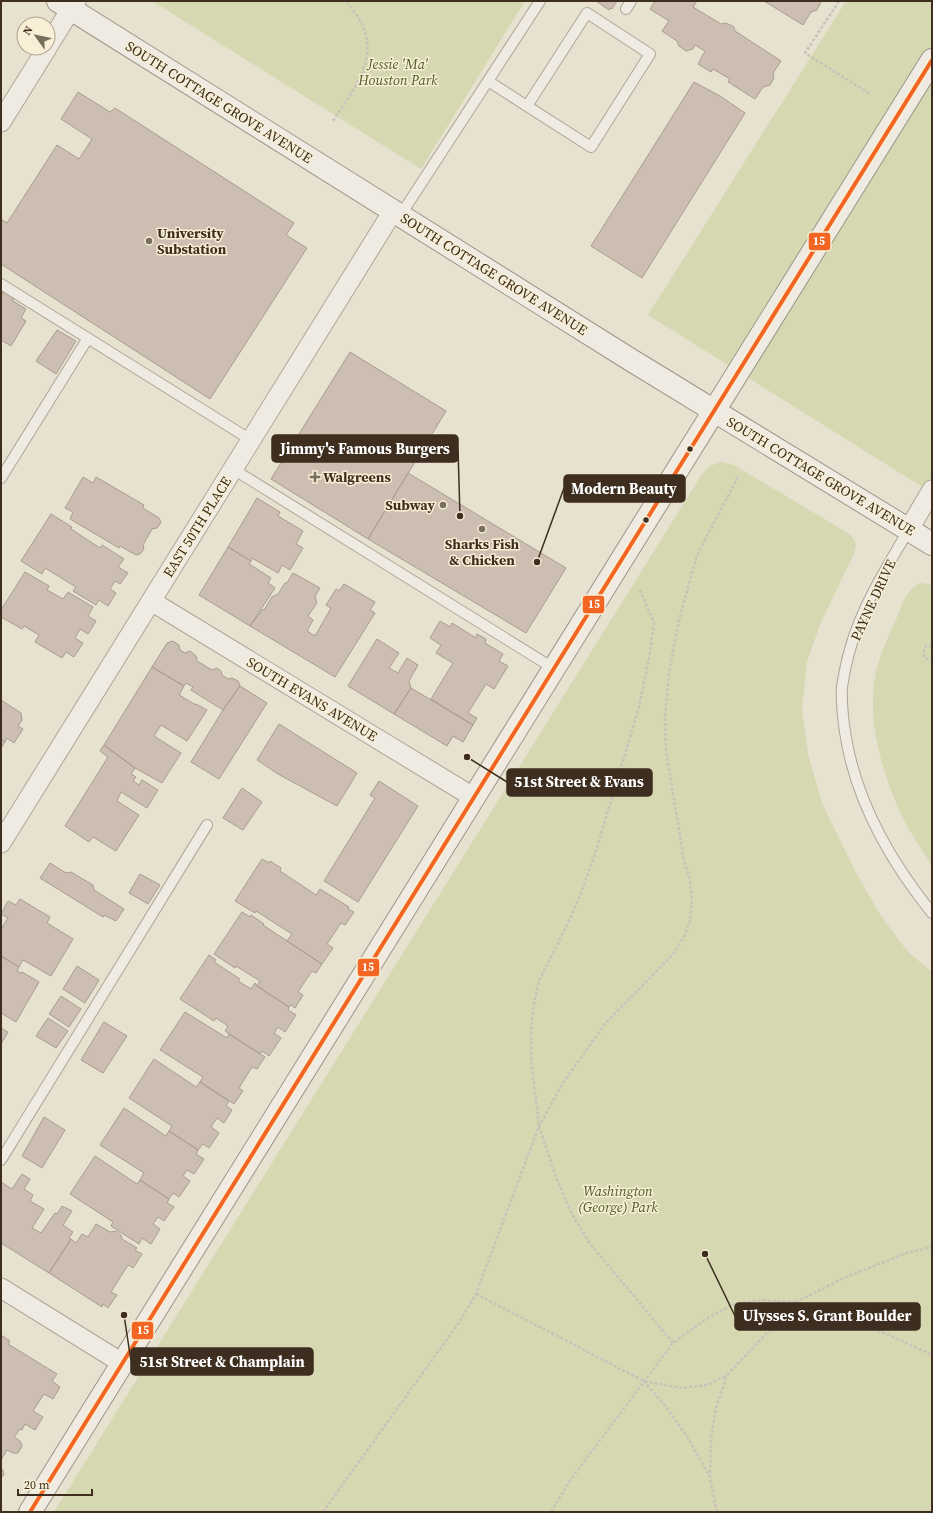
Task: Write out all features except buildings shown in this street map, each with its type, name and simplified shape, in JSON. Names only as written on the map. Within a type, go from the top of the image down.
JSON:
[{"type":"main road","name":"SOUTH COTTAGE GROVE AVENUE","points":[[68,4],[397,214],[932,544]]},
{"type":"main road","points":[[30,1512],[713,410],[932,60]]},
{"type":"street","points":[[56,29],[68,4]]},
{"type":"street","points":[[1,122],[41,56]]},
{"type":"street","name":"EAST 50TH PLACE","points":[[1,843],[251,440],[397,214]]},
{"type":"street","name":"PAYNE DRIVE","points":[[909,530],[932,490]]},
{"type":"street","name":"SOUTH EVANS AVENUE","points":[[151,601],[472,798]]},
{"type":"street","points":[[1,1288],[122,1363]]},
{"type":"lane","points":[[397,214],[488,81],[540,1]]},
{"type":"lane","points":[[488,81],[590,147],[650,54],[587,13],[527,106]]},
{"type":"lane","points":[[1,284],[251,440]]},
{"type":"lane","points":[[1,478],[88,338]]},
{"type":"lane","points":[[233,469],[553,668]]},
{"type":"lane","name":"PAYNE DRIVE","points":[[909,530],[882,577],[865,611],[851,645],[842,688],[842,716],[848,754],[859,789],[882,839],[913,889],[932,913]]},
{"type":"lane","points":[[1,1160],[207,825]]},
{"type":"path","points":[[333,121],[362,75],[368,55],[367,38],[362,23],[346,1]]},
{"type":"path","points":[[839,1],[805,53],[870,94]]},
{"type":"path","points":[[323,1512],[460,1321],[476,1294],[539,1126],[562,1083],[604,1025],[673,954],[684,937],[690,921],[692,903],[690,881],[684,860],[666,751],[665,716],[669,673],[678,620],[697,556],[738,477]]},
{"type":"path","points":[[640,590],[654,623],[649,658],[638,707],[592,864],[570,919],[539,981],[534,1004],[531,1059],[539,1126],[569,1207],[588,1241],[673,1343]]},
{"type":"path","points":[[932,646],[926,646],[923,653],[926,659],[932,659]]},
{"type":"path","points":[[476,1294],[644,1381],[681,1388],[707,1385],[727,1375],[796,1302],[846,1277],[907,1254],[932,1247]]},
{"type":"path","points":[[551,1512],[571,1479],[673,1343],[706,1319],[732,1305],[760,1300],[796,1302],[834,1313],[889,1335],[932,1355]]},
{"type":"path","points":[[717,1512],[710,1478],[711,1438],[716,1408],[727,1375]]},
{"type":"path","points":[[644,1381],[666,1407],[688,1438],[710,1478]]},
{"type":"green space","name":"Jessie 'Ma' Houston Park","points":[[152,1],[525,1],[421,169]]},
{"type":"green space","points":[[846,1],[932,1],[932,493],[648,315]]},
{"type":"green space","name":"Washington (George) Park","points":[[721,462],[734,465],[851,535],[856,544],[854,554],[821,622],[807,662],[802,709],[808,754],[822,803],[856,873],[881,916],[908,952],[932,972],[932,1512],[54,1512],[702,474],[710,466]]},
{"type":"green space","points":[[921,583],[932,585],[932,866],[904,820],[891,790],[885,774],[877,742],[873,710],[875,677],[883,649],[905,599],[911,589]]},
{"type":"transit line","name":"15","points":[[30,1512],[932,60]]},
{"type":"place","name":"University Substation","points":[[149,241]]},
{"type":"place","name":"Walgreens","points":[[315,477]]},
{"type":"place","name":"Subway","points":[[443,505]]},
{"type":"place","name":"Jimmy's Famous Burgers","points":[[460,516]]},
{"type":"place","name":"Sharks Fish & Chicken","points":[[482,529]]},
{"type":"place","name":"Modern Beauty","points":[[537,562]]},
{"type":"place","name":"51st Street & Evans","points":[[467,757]]},
{"type":"place","name":"Ulysses S. Grant Boulder","points":[[705,1254]]},
{"type":"place","name":"51st Street & Champlain","points":[[124,1315]]}]
